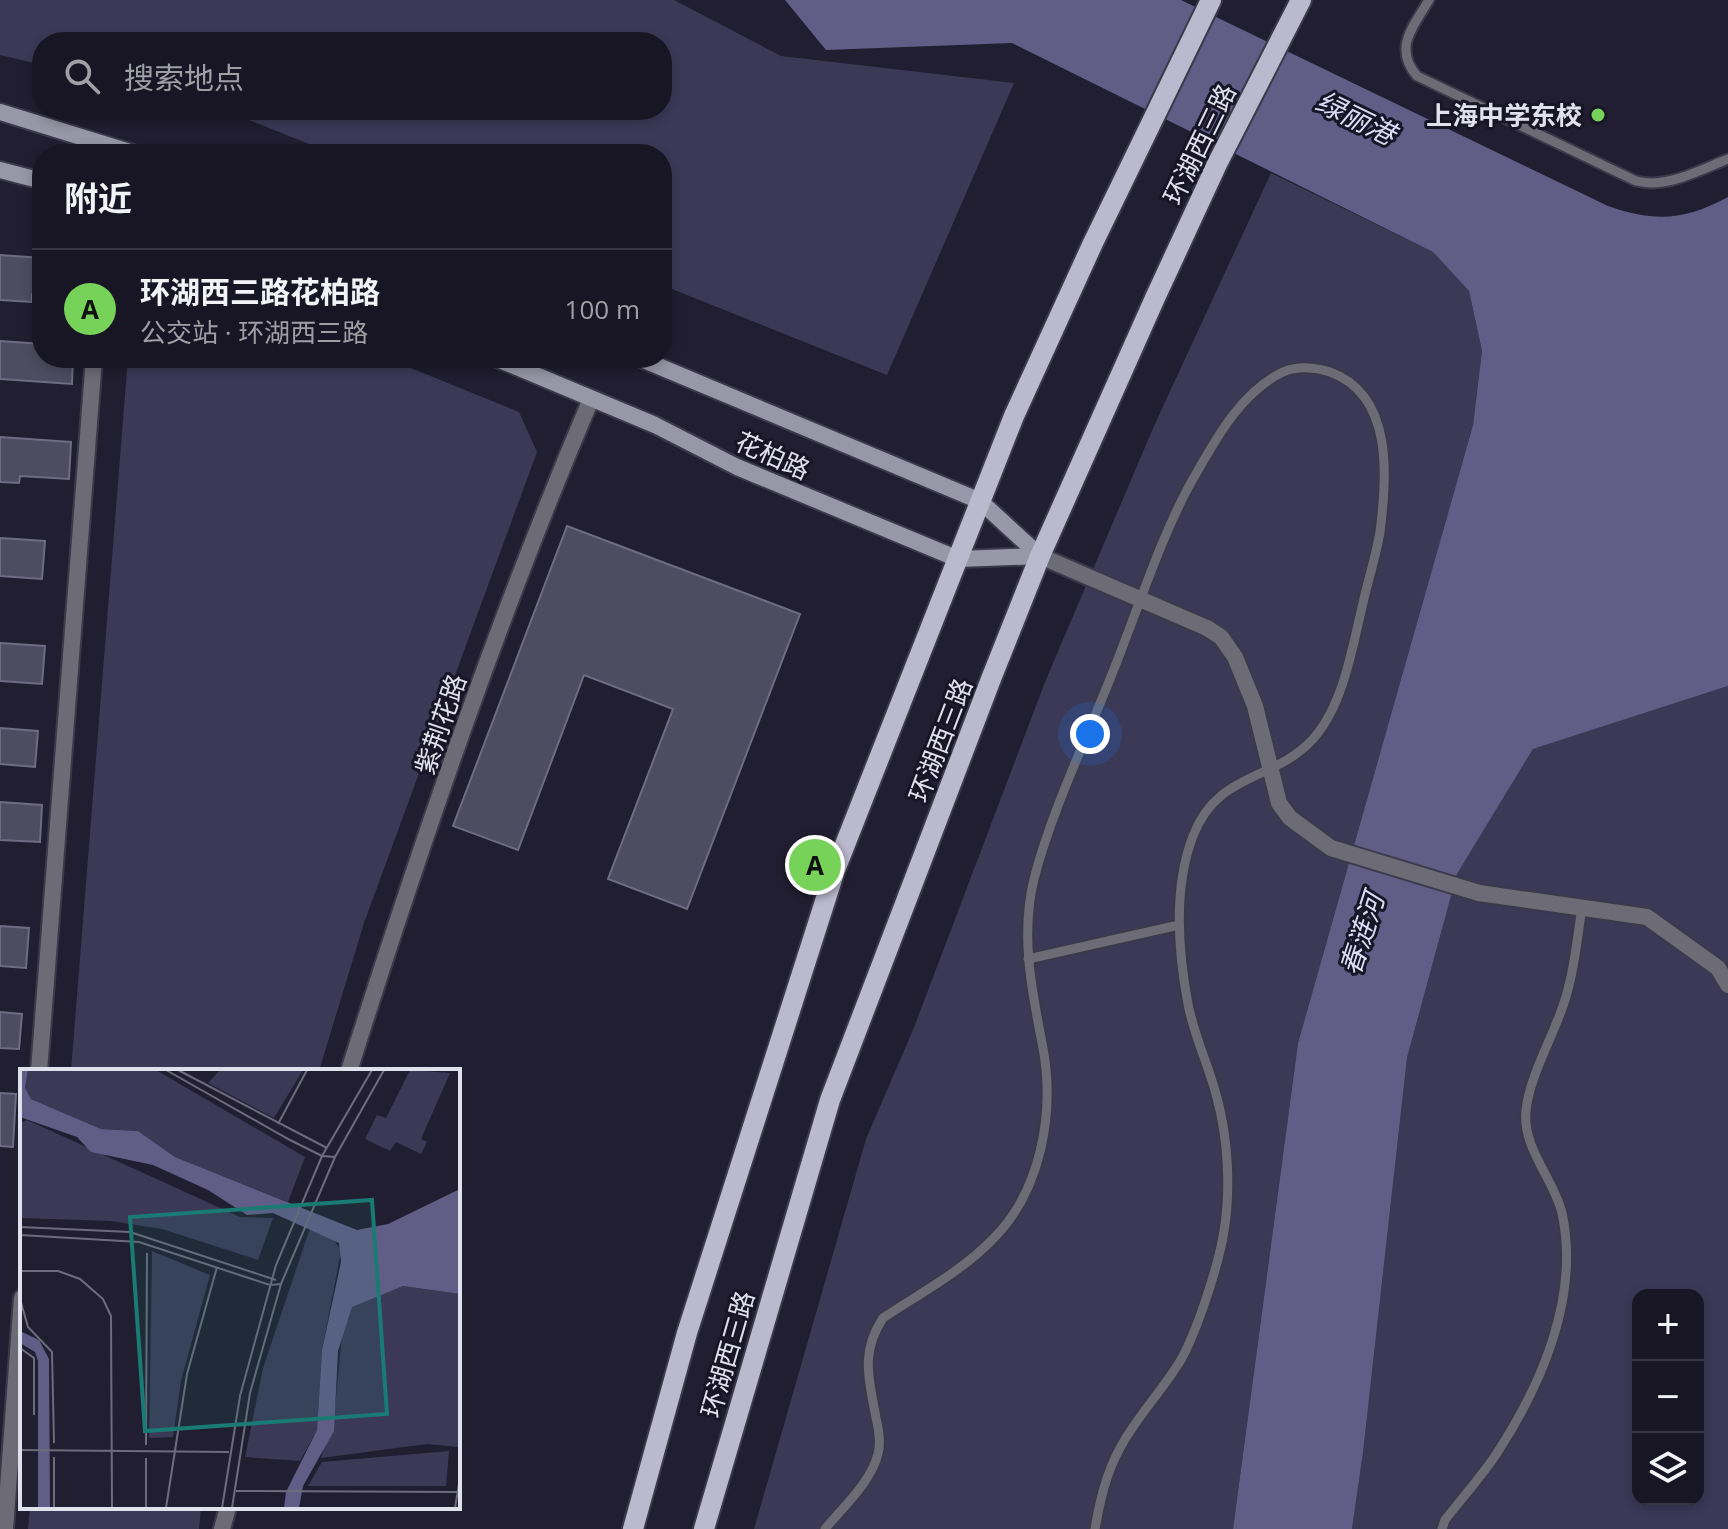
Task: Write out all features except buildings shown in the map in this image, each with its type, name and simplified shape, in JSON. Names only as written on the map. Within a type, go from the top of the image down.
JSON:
[{"type":"main road","name":"环湖西三路","points":[[704,1529],[830,1100],[1040,556],[1217,164],[1301,0]]},
{"type":"main road","name":"环湖西三路","points":[[633,1529],[687,1333],[835,870],[1014,416],[1211,1]]},
{"type":"main road","points":[[0,112],[104,144]]},
{"type":"main road","points":[[0,170],[32,178]]},
{"type":"main road","name":"花柏路","points":[[518,368],[655,425],[737,467],[958,559],[1040,556]]},
{"type":"main road","name":"花柏路","points":[[663,368],[980,501],[1040,556]]},
{"type":"street","points":[[39,1069],[93,368]]},
{"type":"street","name":"紫荆花路","points":[[350,1069],[404,899],[482,676],[591,399]]},
{"type":"street","points":[[1040,556],[1207,628],[1221,637],[1235,657],[1255,706],[1279,803],[1290,818],[1331,848],[1479,893],[1647,917],[1718,968],[1728,985]]},
{"type":"street","points":[[5,1529],[5,1466],[20,1318]]},
{"type":"street","points":[[222,1529],[227,1509]]},
{"type":"lane","points":[[1429,0],[1408,37],[1405,51],[1407,65],[1417,76],[1649,185],[1664,183],[1728,159]]},
{"type":"lane","points":[[825,1529],[866,1479],[877,1457],[880,1441],[866,1365],[874,1331],[883,1318],[966,1262],[992,1240],[1010,1218],[1033,1176],[1046,1125],[1049,1079],[1028,959],[1026,928],[1035,879],[1056,817],[1185,492],[1216,438],[1256,389],[1289,369],[1313,368],[1337,374],[1363,394],[1378,422],[1386,461],[1379,536],[1333,708],[1314,738],[1295,755],[1229,788],[1210,807],[1193,833],[1182,876],[1179,925],[1188,1006],[1219,1104],[1226,1168],[1225,1228],[1213,1275],[1184,1356],[1121,1446],[1103,1487],[1095,1529]]},
{"type":"lane","points":[[1442,1529],[1445,1520],[1496,1454],[1527,1403],[1555,1334],[1564,1287],[1567,1247],[1561,1210],[1529,1139],[1525,1114],[1529,1095],[1565,1000],[1582,908]]},
{"type":"lane","points":[[1028,959],[1179,925]]},
{"type":"shaded area","points":[[0,0],[674,0],[781,56],[1014,83],[887,375],[672,289],[672,144],[309,144],[249,120],[672,120],[672,32],[32,32],[32,63],[0,55]]},
{"type":"shaded area","points":[[1271,173],[1433,252],[1469,291],[1482,351],[1473,425],[1298,1043],[1233,1529],[754,1529],[866,1139],[913,1030],[1045,682],[1154,426]]},
{"type":"shaded area","points":[[127,368],[411,368],[519,412],[537,452],[364,923],[320,1069],[71,1069]]},
{"type":"shaded area","points":[[1728,686],[1728,1529],[1352,1529],[1407,1058],[1457,874],[1533,749]]},
{"type":"shaded area","points":[[30,1509],[201,1509],[199,1529],[28,1529]]},
{"type":"water","points":[[785,0],[1181,0],[1608,206],[1655,217],[1683,215],[1728,197],[1728,686],[1533,749],[1457,874],[1407,1058],[1352,1529],[1233,1529],[1298,1043],[1473,425],[1482,351],[1469,291],[1433,252],[1012,43],[826,50]]},
{"type":"place","name":"上海中学东校","points":[[1598,115]]},
{"type":"place","name":"环湖西三路花柏路","points":[[815,865]]},
{"type":"water label","name":"绿丽港","points":[[1356,117]]},
{"type":"water label","name":"春涟河","points":[[1361,934]]}]
